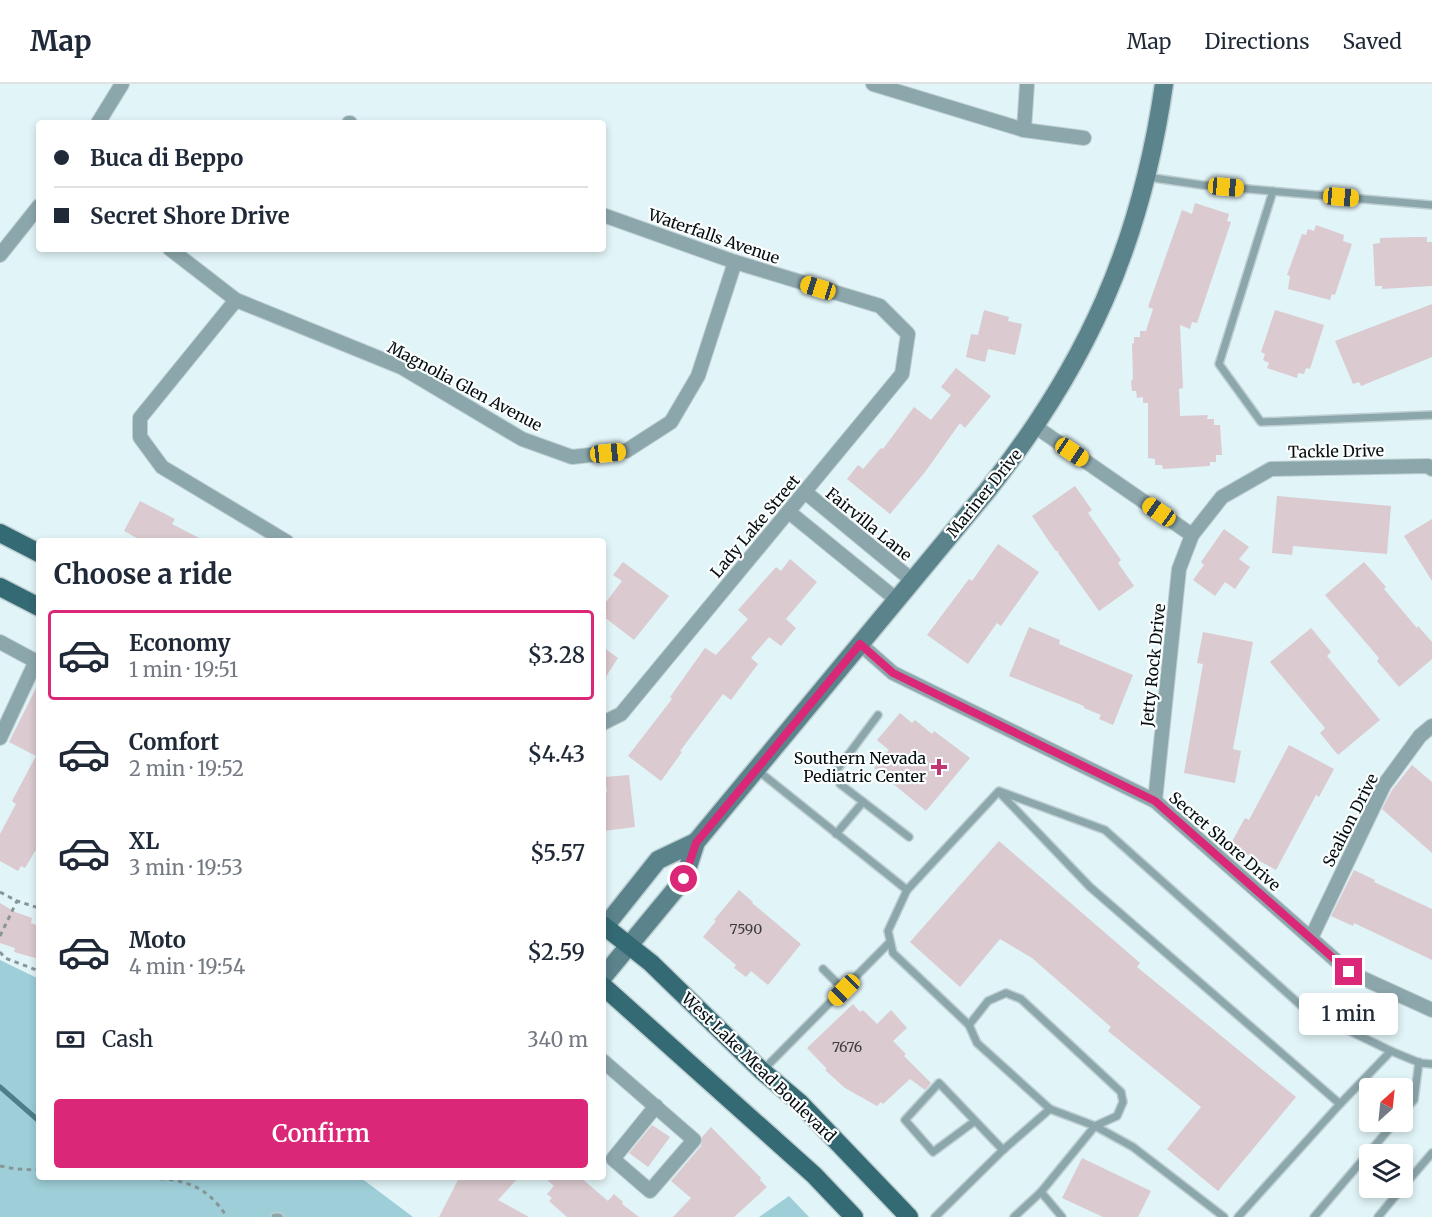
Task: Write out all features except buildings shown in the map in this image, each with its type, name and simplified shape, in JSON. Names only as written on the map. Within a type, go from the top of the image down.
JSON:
[{"type":"main road","points":[[0,533],[36,551]]},
{"type":"main road","points":[[0,587],[36,605]]},
{"type":"main road","name":"West Lake Mead Boulevard","points":[[606,928],[630,945],[762,1071],[800,1103],[909,1217]]},
{"type":"main road","points":[[606,989],[814,1176],[854,1217]]},
{"type":"street","points":[[100,120],[122,84]]},
{"type":"street","points":[[873,84],[1024,130],[1084,138]]},
{"type":"street","points":[[1024,130],[1027,84]]},
{"type":"street","name":"Mariner Drive","points":[[606,973],[684,879],[696,843],[987,491],[1036,427],[1083,349],[1121,262],[1147,177],[1164,84]]},
{"type":"street","points":[[0,255],[36,210]]},
{"type":"street","name":"Waterfalls Avenue","points":[[606,215],[735,262],[879,306],[908,334]]},
{"type":"street","name":"Magnolia Glen Avenue","points":[[174,252],[236,300],[401,367],[522,439],[572,457],[626,451],[671,422],[699,376],[735,262]]},
{"type":"street","points":[[236,300],[140,418],[140,437],[162,466],[280,538]]},
{"type":"street","name":"Lady Lake Street","points":[[606,722],[621,714],[902,374],[908,334]]},
{"type":"street","points":[[1036,427],[1192,535]]},
{"type":"street","name":"Tackle Drive","points":[[1192,535],[1222,497],[1271,470],[1428,466],[1432,469]]},
{"type":"street","name":"Fairvilla Lane","points":[[805,492],[913,581]]},
{"type":"street","points":[[789,512],[897,600]]},
{"type":"street","name":"Jetty Rock Drive","points":[[1155,801],[1179,569],[1192,535]]},
{"type":"street","points":[[0,642],[36,661]]},
{"type":"street","name":"Secret Shore Drive","points":[[860,644],[893,673],[1155,801],[1349,972],[1432,1010]]},
{"type":"street","points":[[0,738],[36,666]]},
{"type":"street","name":"Sealion Drive","points":[[1311,938],[1384,785],[1420,736],[1432,726]]},
{"type":"street","name":"Mariner Drive","points":[[606,925],[658,860],[696,843]]},
{"type":"street","points":[[606,1064],[656,1106],[694,1140],[650,1191],[613,1159],[656,1106]]},
{"type":"lane","points":[[1147,177],[1202,185],[1432,205]]},
{"type":"lane","points":[[1273,191],[1218,364],[1261,422],[1432,416]]},
{"type":"lane","points":[[878,715],[836,771],[840,784],[909,837]]},
{"type":"lane","points":[[756,769],[907,890]]},
{"type":"lane","points":[[999,791],[907,890],[888,931],[893,953],[969,1026],[977,1043],[1050,1110],[1095,1126],[1133,1147],[1224,1217]]},
{"type":"lane","points":[[999,791],[1105,830],[1306,1010],[1392,1051],[1419,1062],[1432,1064]]},
{"type":"lane","points":[[999,791],[1090,887],[1340,1104]]},
{"type":"lane","points":[[836,834],[863,802]]},
{"type":"lane","points":[[762,1071],[890,942]]},
{"type":"lane","points":[[823,969],[844,990]]},
{"type":"lane","points":[[969,1026],[988,1001],[1006,993],[1021,999],[1121,1092],[1123,1102],[1117,1116],[1095,1126],[1041,1192],[1014,1217]]},
{"type":"lane","points":[[1238,1217],[1340,1104],[1392,1051]]},
{"type":"lane","points":[[1413,1101],[1419,1062]]},
{"type":"lane","points":[[975,1121],[933,1152],[905,1120],[939,1083],[1003,1150]]},
{"type":"lane","points":[[935,1217],[1003,1150],[1050,1110]]},
{"type":"lane","points":[[1314,1217],[1386,1132]]},
{"type":"lane","points":[[1413,1175],[1432,1153]]},
{"type":"lane","points":[[1041,1192],[1062,1217]]},
{"type":"lane","points":[[1378,1217],[1394,1198]]},
{"type":"path","points":[[0,892],[36,907]]},
{"type":"path","points":[[0,936],[17,901]]},
{"type":"path","points":[[0,954],[36,970]]},
{"type":"path","points":[[0,1166],[36,1170]]},
{"type":"path","points":[[172,1180],[197,1186],[213,1199],[227,1217]]},
{"type":"shaded area","points":[[0,960],[36,978],[36,1180],[364,1180],[413,1217],[0,1217]]},
{"type":"shaded area","points":[[789,1196],[809,1217],[759,1217]]},
{"type":"waterway","points":[[0,1087],[36,1118]]},
{"type":"place","name":"Southern Nevada Pediatric Center","points":[[939,767]]},
{"type":"route","points":[[684,879],[696,843],[860,644],[893,673],[1155,801],[1349,972]]}]
